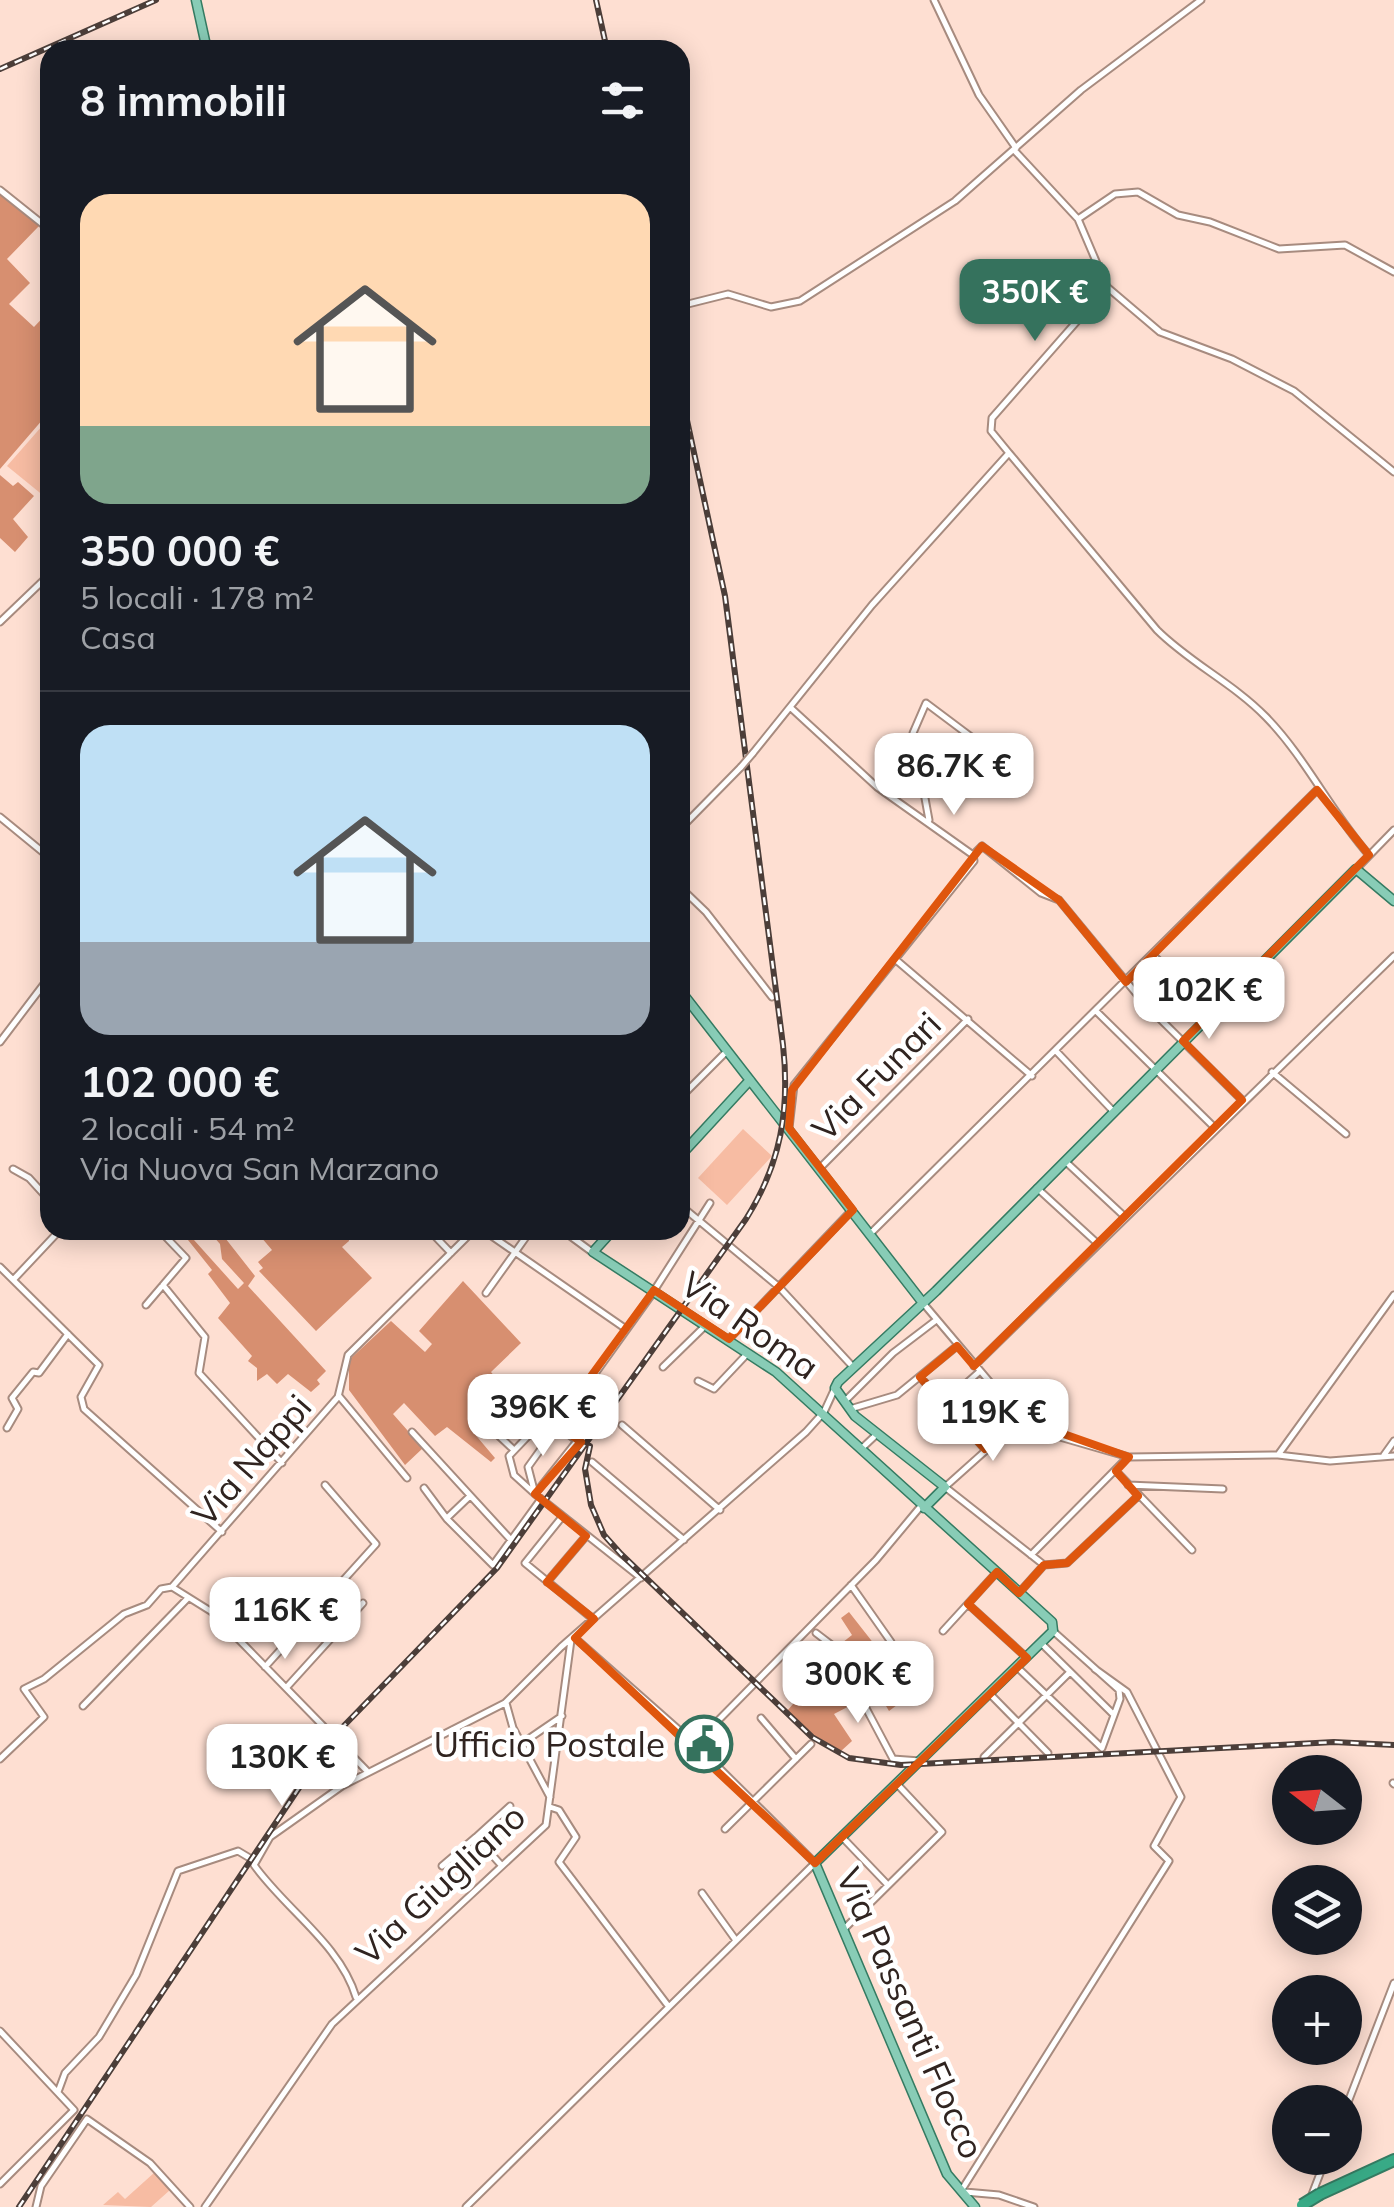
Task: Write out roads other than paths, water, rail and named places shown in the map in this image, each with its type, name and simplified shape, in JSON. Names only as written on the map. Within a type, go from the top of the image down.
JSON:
[{"type":"highway","points":[[1303,2206],[1320,2194],[1394,2160]]},
{"type":"main road","points":[[196,0],[205,40]]},
{"type":"main road","points":[[923,1507],[944,1488],[877,1434],[835,1388],[1356,869],[1394,901]]},
{"type":"main road","points":[[690,1007],[923,1303]]},
{"type":"main road","points":[[690,1145],[750,1080]]},
{"type":"main road","points":[[592,1252],[603,1240]]},
{"type":"main road","name":"Via Roma","points":[[592,1252],[729,1339],[824,1412],[1052,1622],[1053,1631]]},
{"type":"main road","points":[[815,1864],[1053,1631]]},
{"type":"main road","name":"Via Passanti Flocco","points":[[815,1864],[946,2174],[974,2207]]},
{"type":"street","points":[[934,0],[979,96],[1015,148],[1078,219],[1107,287],[1160,332],[1232,359],[1294,391],[1394,472]]},
{"type":"street","points":[[690,304],[728,294],[772,307],[800,302],[955,202],[1080,90],[1201,0]]},
{"type":"street","points":[[0,190],[40,222]]},
{"type":"street","points":[[1078,219],[1115,194],[1130,191],[1178,215],[1210,222],[1279,249],[1345,245],[1394,272]]},
{"type":"street","points":[[1107,287],[992,418],[991,431],[1156,630],[1182,655],[1241,693],[1281,732],[1318,790],[1369,855]]},
{"type":"street","points":[[690,819],[754,753],[905,566],[1008,453]]},
{"type":"street","points":[[0,622],[40,584]]},
{"type":"street","points":[[929,820],[913,733],[926,702],[982,745]]},
{"type":"street","points":[[789,1128],[794,1085],[974,861],[973,855],[929,820],[876,787],[790,708]]},
{"type":"street","points":[[871,1233],[1318,790]]},
{"type":"street","points":[[0,817],[40,850]]},
{"type":"street","points":[[1356,869],[1394,830]]},
{"type":"street","points":[[973,855],[982,846],[1041,893],[1060,900],[1126,982],[1242,1100]]},
{"type":"street","points":[[690,896],[772,997]]},
{"type":"street","points":[[1153,955],[1212,1013]]},
{"type":"street","points":[[944,1404],[1097,1242],[1394,956]]},
{"type":"street","points":[[895,958],[1032,1076]]},
{"type":"street","points":[[0,1042],[40,989]]},
{"type":"street","points":[[1096,1011],[1215,1128]]},
{"type":"street","name":"Via Funari","points":[[820,1168],[968,1019]]},
{"type":"street","points":[[690,1088],[727,1051]]},
{"type":"street","points":[[1056,1051],[1112,1111]]},
{"type":"street","points":[[1272,1072],[1346,1134]]},
{"type":"street","points":[[1064,1160],[1124,1216]]},
{"type":"street","points":[[13,1169],[40,1190]]},
{"type":"street","points":[[1038,1188],[1097,1242]]},
{"type":"street","points":[[690,1234],[710,1203]]},
{"type":"street","points":[[729,1339],[852,1210]]},
{"type":"street","points":[[690,1213],[780,1288],[854,1368]]},
{"type":"street","points":[[13,1280],[51,1240]]},
{"type":"street","points":[[146,1305],[186,1258],[170,1240]]},
{"type":"street","points":[[439,1240],[451,1253]]},
{"type":"street","name":"Via Nappi","points":[[0,1758],[45,1716],[24,1689],[101,1636],[124,1614],[148,1604],[161,1589],[172,1586],[339,1396],[348,1355],[463,1240]]},
{"type":"street","points":[[497,1240],[626,1329]]},
{"type":"street","points":[[486,1293],[523,1240]]},
{"type":"street","points":[[576,1240],[592,1252]]},
{"type":"street","points":[[538,1496],[528,1467],[686,1240]]},
{"type":"street","points":[[0,1267],[100,1367],[81,1397],[84,1410],[222,1532]]},
{"type":"street","points":[[163,1285],[205,1337],[199,1372],[282,1462]]},
{"type":"street","points":[[1278,1455],[1394,1295]]},
{"type":"street","points":[[923,1303],[1021,1420],[1053,1434],[1128,1457],[1278,1455],[1330,1461],[1394,1456]]},
{"type":"street","points":[[847,1405],[893,1354],[935,1321]]},
{"type":"street","points":[[664,1367],[706,1324]]},
{"type":"street","points":[[7,1428],[18,1410],[12,1398],[32,1372],[39,1373],[68,1334]]},
{"type":"street","points":[[847,1405],[897,1395],[957,1346]]},
{"type":"street","points":[[698,1382],[714,1389],[748,1353]]},
{"type":"street","points":[[920,1377],[984,1449]]},
{"type":"street","points":[[254,1862],[270,1836],[367,1771],[506,1703],[824,1412],[835,1388]]},
{"type":"street","points":[[1049,1390],[944,1488],[1044,1565],[1067,1563],[1138,1496]]},
{"type":"street","points":[[577,1395],[552,1411],[514,1450],[508,1459],[510,1470],[562,1517],[641,1578]]},
{"type":"street","points":[[339,1396],[407,1478]]},
{"type":"street","points":[[967,1429],[1003,1398]]},
{"type":"street","points":[[483,1421],[514,1450]]},
{"type":"street","points":[[424,1488],[446,1519],[492,1565],[578,1442],[556,1424]]},
{"type":"street","points":[[622,1425],[720,1510]]},
{"type":"street","points":[[412,1432],[511,1540]]},
{"type":"street","points":[[861,1449],[877,1434]]},
{"type":"street","points":[[1383,1457],[1394,1442]]},
{"type":"street","points":[[1030,1555],[1128,1457]]},
{"type":"street","points":[[592,1462],[684,1540]]},
{"type":"street","points":[[1116,1471],[1192,1550]]},
{"type":"street","points":[[1128,1484],[1223,1490]]},
{"type":"street","points":[[266,1666],[377,1542],[326,1485]]},
{"type":"street","points":[[446,1519],[470,1496]]},
{"type":"street","points":[[695,1744],[923,1507]]},
{"type":"street","points":[[562,1517],[525,1563],[594,1619]]},
{"type":"street","points":[[547,1582],[586,1536]]},
{"type":"street","points":[[1019,1593],[1044,1565]]},
{"type":"street","points":[[943,1632],[996,1572]]},
{"type":"street","points":[[851,1585],[891,1642]]},
{"type":"street","points":[[172,1586],[212,1612],[367,1771]]},
{"type":"street","points":[[83,1706],[187,1599]]},
{"type":"street","points":[[286,1688],[363,1603]]},
{"type":"street","points":[[968,1604],[1026,1658]]},
{"type":"street","points":[[1018,1668],[1102,1748],[1120,1694],[1053,1631]]},
{"type":"street","points":[[816,1634],[833,1646],[893,1759],[921,1762]]},
{"type":"street","name":"Via Passanti Flocco","points":[[572,1642],[695,1744],[815,1864]]},
{"type":"street","name":"Via Giugliano","points":[[205,2207],[332,2024],[356,1997],[540,1831],[550,1803],[572,1642]]},
{"type":"street","points":[[1041,1643],[1114,1715]]},
{"type":"street","points":[[1034,2207],[998,2195],[962,2192],[1168,1862],[1154,1846],[1181,1797],[1127,1692],[1096,1669]]},
{"type":"street","points":[[984,1757],[1070,1672]]},
{"type":"street","points":[[991,1695],[1048,1753]]},
{"type":"street","points":[[506,1703],[550,1803],[576,1836],[559,1862],[669,2007]]},
{"type":"street","points":[[521,1744],[562,1716]]},
{"type":"street","points":[[761,1718],[796,1759]]},
{"type":"street","points":[[725,1829],[812,1744]]},
{"type":"street","points":[[843,1930],[942,1832],[897,1784]]},
{"type":"street","points":[[442,1866],[510,1806]]},
{"type":"street","points":[[476,1837],[502,1866]]},
{"type":"street","points":[[842,1838],[886,1883]]},
{"type":"street","points":[[58,2092],[65,2073],[99,2037],[136,1975],[178,1871],[238,1851],[254,1862],[286,1904],[334,1954],[352,1980],[356,1997]]},
{"type":"street","points":[[466,2207],[734,1939],[815,1864]]},
{"type":"street","points":[[702,1893],[734,1939]]},
{"type":"street","points":[[1355,2085],[1394,1983]]},
{"type":"street","points":[[0,2031],[74,2108],[0,2184]]},
{"type":"street","points":[[36,2207],[41,2186],[86,2119],[150,2163],[190,2207]]},
{"type":"street","points":[[1303,2206],[1318,2175]]},
{"type":"railway","points":[[66,40],[156,0]]},
{"type":"railway","points":[[596,0],[605,40]]},
{"type":"railway","points":[[0,69],[40,51]]},
{"type":"railway","points":[[19,2207],[333,1737],[497,1568],[746,1219],[768,1177],[784,1114],[783,1045],[725,596],[690,434]]},
{"type":"railway","points":[[590,1446],[585,1469],[591,1505],[604,1535],[812,1737],[849,1758],[901,1765],[1334,1742],[1394,1745]]},
{"type":"place","name":"Ufficio Postale","points":[[704,1744]]}]
